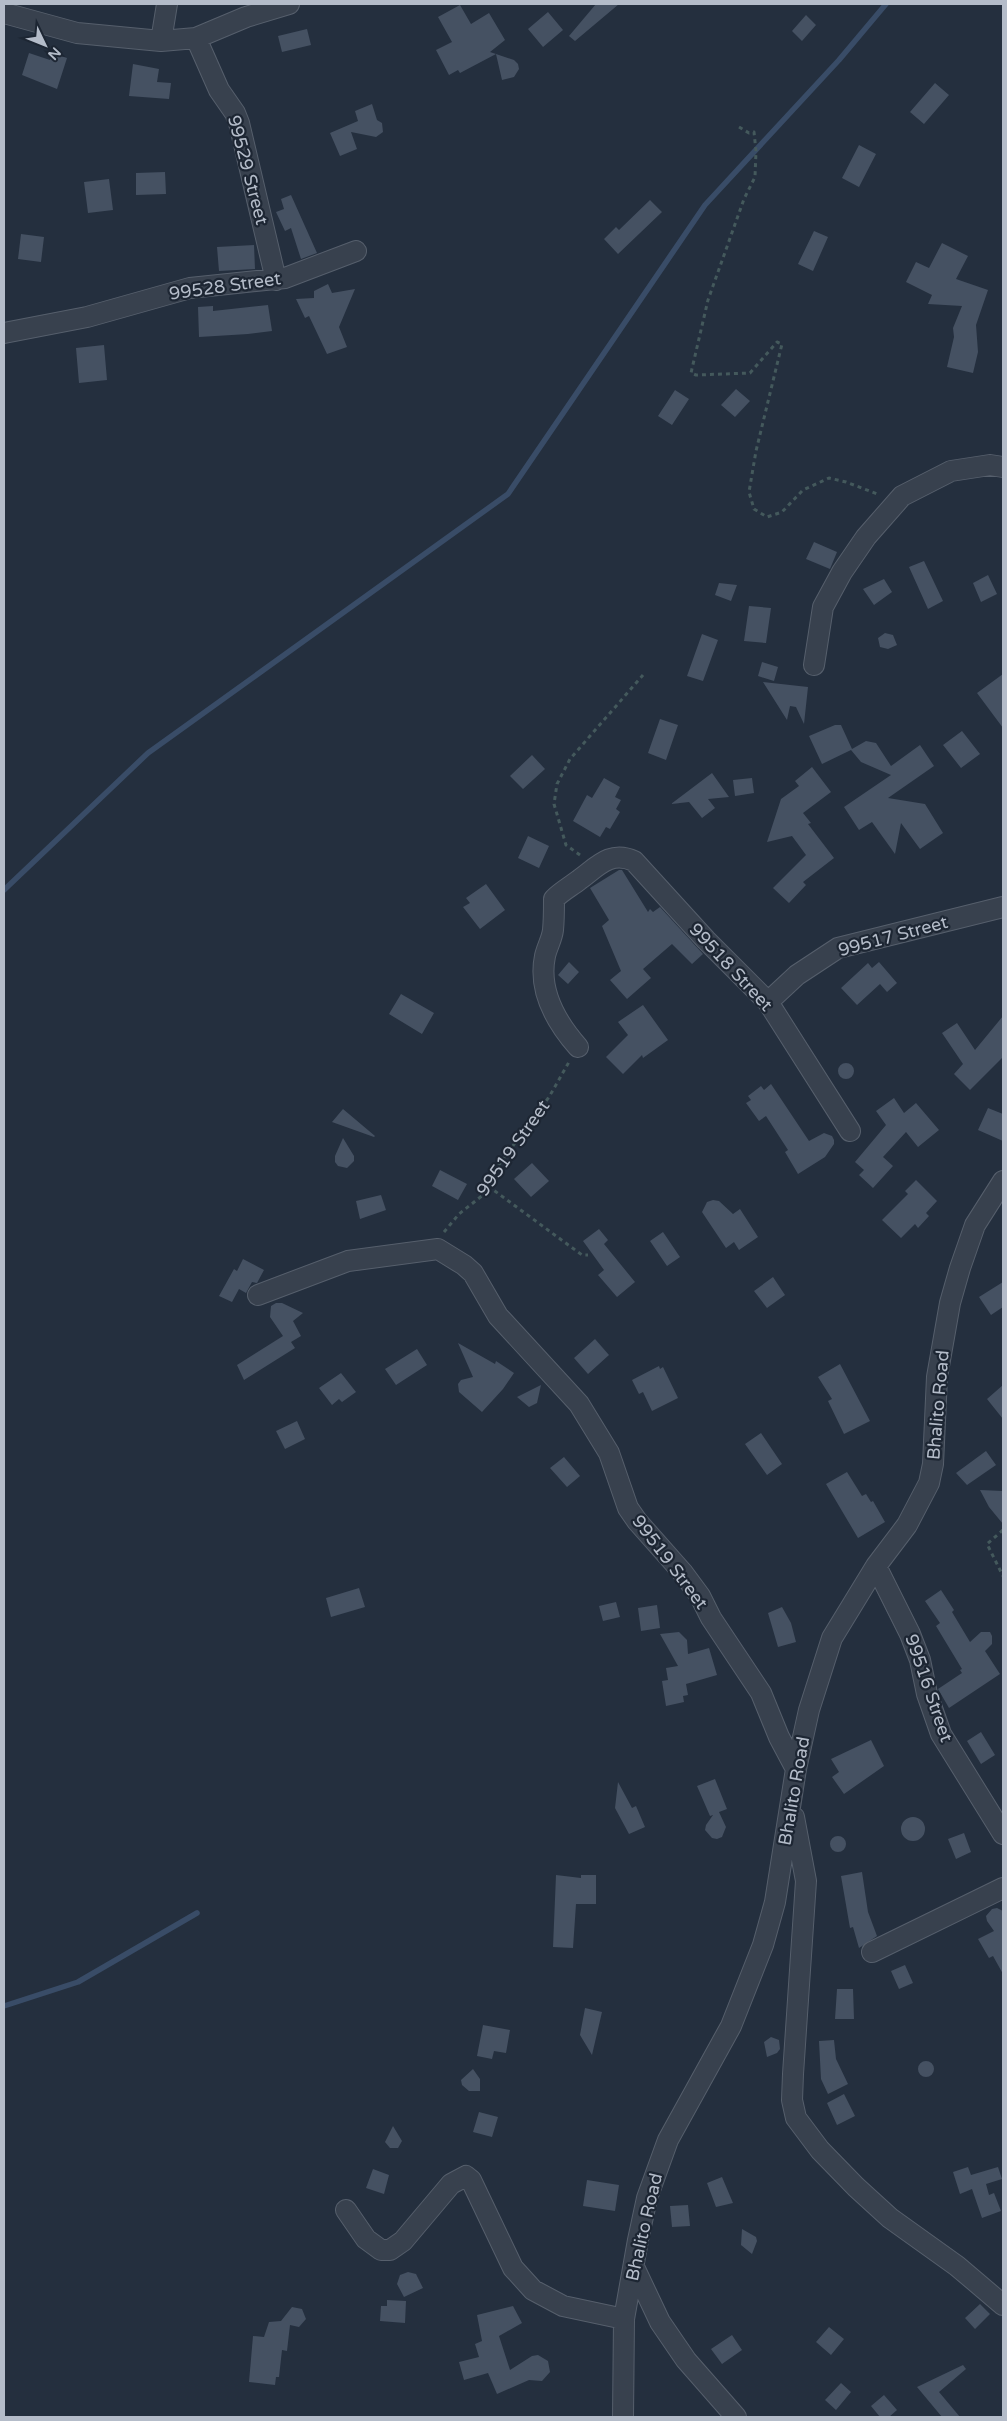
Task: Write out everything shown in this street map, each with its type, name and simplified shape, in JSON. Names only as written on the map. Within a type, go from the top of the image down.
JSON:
[{"type":"street","points":[[160,41],[167,4]]},
{"type":"street","points":[[4,13],[77,33],[160,41],[196,38],[246,17],[289,4]]},
{"type":"street","name":"99529 Street","points":[[196,38],[219,90],[235,113],[239,123],[276,280]]},
{"type":"street","name":"99528 Street","points":[[4,333],[87,317],[190,288],[276,280],[356,251]]},
{"type":"street","points":[[814,665],[818,627],[823,608],[842,572],[866,537],[902,496],[951,471],[990,465],[1003,467]]},
{"type":"street","name":"99518 Street","points":[[605,859],[614,857],[634,861],[706,940],[768,1002],[850,1131]]},
{"type":"street","points":[[578,1047],[567,1034],[549,1002],[544,981],[545,957],[553,931],[554,899],[605,859]]},
{"type":"street","name":"99517 Street","points":[[768,1002],[797,975],[838,948],[1003,907]]},
{"type":"street","name":"Bhalito Road","points":[[624,2417],[624,2319],[647,2198],[668,2140],[708,2072],[731,2026],[764,1945],[775,1902],[792,1806],[796,1769],[809,1710],[832,1638],[876,1566],[907,1525],[929,1483],[933,1464],[937,1377],[950,1303],[975,1225],[1003,1181]]},
{"type":"street","points":[[258,1295],[348,1261],[438,1249]]},
{"type":"street","name":"99519 Street","points":[[438,1249],[464,1265],[473,1273],[498,1316],[579,1404],[608,1453],[628,1508],[700,1596],[711,1618],[762,1693],[779,1737],[796,1769]]},
{"type":"street","name":"99516 Street","points":[[876,1566],[910,1634],[920,1660],[927,1694],[941,1734],[1003,1834]]},
{"type":"street","points":[[792,1806],[806,1881],[793,2074],[792,2100],[796,2118],[807,2135],[856,2187],[890,2218],[957,2266],[1003,2305]]},
{"type":"street","points":[[872,1952],[1003,1888]]},
{"type":"street","points":[[346,2210],[366,2239],[381,2250],[390,2250],[403,2241],[456,2179],[469,2177],[513,2268],[533,2290],[563,2306],[624,2319]]},
{"type":"street","points":[[634,2267],[660,2322],[686,2360],[736,2417]]},
{"type":"path","points":[[739,128],[748,133],[754,132],[756,151],[755,178],[744,198],[708,300],[692,373],[696,375],[750,373],[777,342],[782,344],[748,492],[754,509],[767,517],[782,512],[803,490],[828,478],[874,492],[895,504]]},
{"type":"path","points":[[605,859],[578,854],[566,845],[554,804],[557,784],[570,759],[643,676]]},
{"type":"path","name":"99519 Street","points":[[438,1249],[448,1225],[483,1195],[492,1174],[549,1097],[578,1047]]},
{"type":"path","points":[[488,1186],[582,1255],[588,1255]]},
{"type":"path","points":[[1003,1530],[987,1544],[1003,1576]]},
{"type":"building","points":[[596,4],[619,4],[575,41],[569,36]]},
{"type":"building","points":[[460,5],[471,24],[489,13],[505,40],[490,52],[496,54],[460,73],[458,70],[449,75],[436,50],[452,42],[438,17]]},
{"type":"building","points":[[548,12],[563,30],[543,47],[528,29]]},
{"type":"building","points":[[806,15],[816,25],[802,41],[792,31]]},
{"type":"building","points":[[307,29],[311,45],[282,52],[278,36]]},
{"type":"building","points":[[29,53],[50,60],[52,53],[67,58],[57,89],[22,75]]},
{"type":"building","points":[[496,54],[514,60],[518,64],[519,69],[514,77],[502,80]]},
{"type":"building","points":[[133,64],[159,69],[157,82],[171,83],[169,99],[129,96]]},
{"type":"building","points":[[935,83],[949,95],[924,124],[910,112]]},
{"type":"building","points":[[372,104],[377,120],[382,123],[383,132],[376,137],[351,132],[357,149],[340,156],[330,133],[358,121],[355,111]]},
{"type":"building","points":[[859,145],[876,154],[859,187],[842,178]]},
{"type":"building","points":[[165,172],[166,194],[136,195],[136,173]]},
{"type":"building","points":[[109,179],[113,210],[88,213],[84,182]]},
{"type":"building","points":[[291,195],[317,253],[301,259],[291,228],[285,231],[276,212],[284,209],[281,199]]},
{"type":"building","points":[[650,200],[662,212],[618,254],[604,239],[616,227],[619,230]]},
{"type":"building","points":[[814,231],[828,237],[813,271],[798,264]]},
{"type":"building","points":[[21,234],[44,237],[41,262],[18,259]]},
{"type":"building","points":[[942,243],[968,256],[956,279],[988,290],[976,325],[978,352],[973,373],[947,367],[954,337],[953,328],[962,306],[928,304],[932,295],[906,282],[916,262],[929,268]]},
{"type":"building","points":[[254,245],[255,269],[219,271],[217,247]]},
{"type":"building","points":[[328,284],[332,293],[355,289],[339,327],[347,347],[327,354],[309,316],[305,318],[296,299],[314,298],[314,291]]},
{"type":"building","points":[[268,305],[272,331],[199,337],[198,307],[213,306],[213,311]]},
{"type":"building","points":[[104,345],[107,380],[79,383],[76,348]]},
{"type":"building","points":[[736,389],[750,401],[735,417],[721,405]]},
{"type":"building","points":[[675,390],[689,399],[672,425],[658,416]]},
{"type":"building","points":[[814,542],[837,552],[830,569],[806,559]]},
{"type":"building","points":[[924,561],[943,601],[928,609],[909,567]]},
{"type":"building","points":[[988,575],[997,594],[981,602],[973,583]]},
{"type":"building","points":[[884,579],[892,592],[874,605],[863,589]]},
{"type":"building","points":[[719,583],[737,585],[731,601],[715,595]]},
{"type":"building","points":[[749,606],[771,608],[766,643],[744,641]]},
{"type":"building","points":[[885,633],[893,635],[897,645],[888,649],[880,647],[878,638]]},
{"type":"building","points":[[702,634],[718,640],[703,681],[687,676]]},
{"type":"building","points":[[762,662],[778,667],[774,681],[758,676]]},
{"type":"building","points":[[1003,674],[1003,728],[977,693]]},
{"type":"building","points":[[763,682],[808,687],[804,724],[796,707],[790,706],[787,720]]},
{"type":"building","points":[[660,719],[678,725],[666,760],[648,753]]},
{"type":"building","points":[[835,725],[841,725],[852,749],[866,741],[876,743],[891,766],[920,745],[934,766],[888,798],[925,804],[943,833],[920,849],[901,823],[895,854],[872,822],[859,830],[844,807],[891,775],[861,762],[851,750],[822,764],[809,736]]},
{"type":"building","points":[[962,731],[980,754],[961,768],[943,745]]},
{"type":"building","points":[[532,755],[545,769],[523,789],[510,776]]},
{"type":"building","points":[[812,767],[831,792],[803,813],[811,823],[808,824],[834,858],[803,882],[806,885],[789,903],[773,888],[806,855],[792,836],[767,842],[781,799],[799,786],[795,781]]},
{"type":"building","points":[[712,773],[729,797],[708,799],[715,808],[702,818],[689,802],[671,804]]},
{"type":"building","points":[[604,778],[620,787],[615,797],[621,800],[616,809],[620,812],[610,829],[606,827],[600,837],[573,821],[587,795],[592,798]]},
{"type":"building","points":[[752,778],[754,793],[735,796],[733,780]]},
{"type":"building","points":[[528,836],[549,846],[539,868],[518,858]]},
{"type":"building","points":[[622,870],[648,912],[650,909],[653,912],[660,907],[703,954],[692,964],[672,944],[643,969],[651,978],[627,999],[610,980],[621,971],[602,926],[609,920],[590,888]]},
{"type":"building","points":[[486,884],[505,910],[480,929],[463,907],[470,903],[466,898]]},
{"type":"building","points":[[569,962],[579,972],[568,984],[558,975]]},
{"type":"building","points":[[879,962],[897,983],[887,992],[880,984],[857,1005],[841,988],[868,963],[872,968]]},
{"type":"building","points":[[401,994],[434,1013],[422,1034],[389,1014]]},
{"type":"building","points":[[643,1005],[668,1040],[643,1058],[642,1055],[623,1074],[606,1057],[628,1035],[618,1022]]},
{"type":"building","points":[[1003,1016],[1003,1057],[970,1090],[954,1074],[963,1064],[942,1033],[957,1023],[975,1050]]},
{"type":"building","points":[[846,1063],[854,1071],[846,1079],[838,1071]]},
{"type":"building","points":[[771,1084],[809,1141],[824,1133],[832,1136],[834,1140],[834,1144],[825,1157],[798,1174],[785,1152],[788,1150],[766,1116],[759,1121],[746,1103],[751,1100],[748,1096],[761,1086],[764,1090]]},
{"type":"building","points":[[894,1098],[904,1113],[916,1103],[939,1130],[918,1147],[906,1132],[883,1157],[893,1166],[873,1188],[859,1175],[864,1170],[855,1162],[886,1125],[876,1111]]},
{"type":"building","points":[[988,1108],[1003,1114],[1003,1141],[978,1130]]},
{"type":"building","points":[[343,1109],[375,1136],[332,1122]]},
{"type":"building","points":[[343,1138],[354,1156],[354,1161],[347,1168],[338,1166],[335,1162],[335,1156]]},
{"type":"building","points":[[532,1163],[549,1181],[531,1197],[514,1179]]},
{"type":"building","points":[[440,1170],[467,1184],[458,1200],[432,1186]]},
{"type":"building","points":[[916,1180],[937,1201],[926,1213],[929,1216],[918,1228],[915,1224],[901,1238],[882,1220],[908,1194],[905,1191]]},
{"type":"building","points":[[381,1195],[386,1210],[360,1219],[356,1201]]},
{"type":"building","points":[[719,1201],[733,1214],[740,1209],[758,1237],[739,1250],[734,1242],[726,1248],[702,1212],[707,1202]]},
{"type":"building","points":[[599,1229],[608,1240],[604,1244],[635,1282],[617,1297],[598,1275],[604,1270],[583,1241]]},
{"type":"building","points":[[663,1232],[680,1257],[667,1266],[650,1241]]},
{"type":"building","points":[[243,1259],[264,1270],[257,1283],[252,1282],[246,1293],[239,1289],[232,1302],[219,1296],[234,1269],[237,1271]]},
{"type":"building","points":[[773,1277],[785,1295],[767,1308],[754,1291]]},
{"type":"building","points":[[1003,1282],[1003,1307],[991,1315],[979,1297]]},
{"type":"building","points":[[276,1303],[282,1303],[303,1313],[293,1321],[301,1336],[291,1342],[295,1348],[244,1380],[237,1365],[283,1336],[270,1317],[271,1306]]},
{"type":"building","points":[[595,1339],[609,1355],[588,1374],[574,1358]]},
{"type":"building","points":[[458,1343],[495,1364],[496,1361],[514,1373],[503,1389],[482,1412],[459,1392],[458,1384],[461,1380],[473,1377]]},
{"type":"building","points":[[417,1349],[427,1365],[396,1385],[385,1369]]},
{"type":"building","points":[[840,1364],[870,1421],[844,1434],[828,1401],[832,1399],[818,1377]]},
{"type":"building","points":[[659,1366],[660,1369],[663,1367],[678,1398],[652,1411],[643,1392],[639,1394],[632,1380]]},
{"type":"building","points":[[341,1373],[356,1392],[342,1402],[339,1399],[332,1405],[319,1388]]},
{"type":"building","points":[[541,1385],[537,1403],[529,1407],[517,1397]]},
{"type":"building","points":[[1003,1385],[1003,1419],[987,1399]]},
{"type":"building","points":[[297,1421],[305,1439],[285,1449],[276,1431]]},
{"type":"building","points":[[761,1433],[782,1464],[767,1475],[745,1444]]},
{"type":"building","points":[[986,1451],[996,1465],[967,1485],[956,1473]]},
{"type":"building","points":[[564,1457],[580,1476],[567,1487],[550,1468]]},
{"type":"building","points":[[847,1472],[862,1496],[866,1494],[871,1502],[873,1501],[885,1522],[858,1538],[826,1484]]},
{"type":"building","points":[[980,1490],[1003,1491],[1003,1524],[989,1507]]},
{"type":"building","points":[[359,1588],[365,1607],[331,1617],[326,1598]]},
{"type":"building","points":[[941,1590],[954,1610],[952,1612],[970,1642],[981,1632],[990,1632],[992,1644],[985,1651],[1000,1674],[949,1708],[938,1689],[962,1673],[960,1670],[962,1669],[936,1626],[940,1623],[925,1601]]},
{"type":"building","points":[[616,1602],[620,1617],[603,1621],[599,1606]]},
{"type":"building","points":[[657,1605],[660,1628],[641,1631],[638,1608]]},
{"type":"building","points":[[782,1607],[791,1623],[796,1642],[778,1647],[768,1613]]},
{"type":"building","points":[[679,1632],[687,1640],[688,1654],[709,1648],[717,1675],[686,1684],[688,1695],[683,1696],[684,1702],[666,1706],[662,1681],[668,1680],[666,1668],[678,1666],[660,1634]]},
{"type":"building","points":[[981,1732],[995,1755],[981,1764],[967,1741]]},
{"type":"building","points":[[871,1740],[884,1766],[844,1794],[832,1777],[839,1772],[831,1759]]},
{"type":"building","points":[[715,1779],[727,1809],[719,1812],[726,1827],[722,1837],[717,1839],[712,1838],[705,1830],[713,1815],[710,1816],[697,1786]]},
{"type":"building","points":[[618,1782],[632,1808],[636,1806],[645,1827],[629,1834],[615,1808]]},
{"type":"building","points":[[913,1817],[922,1820],[925,1829],[922,1838],[913,1841],[904,1838],[901,1829],[904,1820]]},
{"type":"building","points":[[964,1833],[971,1852],[956,1859],[948,1839]]},
{"type":"building","points":[[838,1836],[846,1844],[838,1852],[830,1844]]},
{"type":"building","points":[[862,1872],[868,1912],[877,1936],[859,1948],[853,1927],[850,1928],[841,1876]]},
{"type":"building","points":[[556,1875],[581,1878],[581,1875],[596,1875],[596,1904],[576,1904],[573,1948],[553,1947]]},
{"type":"building","points":[[997,1908],[1003,1911],[1003,1974],[993,1956],[989,1958],[978,1939],[994,1931],[986,1916],[992,1909]]},
{"type":"building","points":[[905,1965],[913,1983],[899,1989],[891,1971]]},
{"type":"building","points":[[837,1989],[853,1989],[854,2019],[835,2019]]},
{"type":"building","points":[[585,2008],[602,2012],[592,2055],[580,2035]]},
{"type":"building","points":[[483,2025],[510,2030],[506,2053],[494,2051],[492,2059],[477,2056]]},
{"type":"building","points":[[771,2037],[779,2040],[780,2049],[777,2053],[767,2057],[764,2042]]},
{"type":"building","points":[[834,2040],[836,2059],[848,2084],[828,2094],[821,2079],[819,2041]]},
{"type":"building","points":[[923,2061],[929,2061],[934,2066],[932,2075],[923,2077],[918,2072],[918,2066]]},
{"type":"building","points":[[473,2069],[480,2079],[480,2091],[469,2091],[462,2085],[461,2080]]},
{"type":"building","points":[[844,2094],[855,2116],[837,2125],[827,2103]]},
{"type":"building","points":[[479,2112],[498,2117],[492,2137],[473,2132]]},
{"type":"building","points":[[393,2126],[402,2141],[398,2148],[390,2148],[385,2142]]},
{"type":"building","points":[[968,2167],[971,2175],[998,2167],[1002,2179],[986,2184],[989,2195],[994,2193],[1001,2211],[982,2218],[972,2189],[960,2194],[953,2172]]},
{"type":"building","points":[[373,2169],[389,2175],[384,2194],[366,2188]]},
{"type":"building","points":[[722,2177],[733,2203],[716,2207],[707,2183]]},
{"type":"building","points":[[587,2180],[619,2185],[615,2211],[583,2206]]},
{"type":"building","points":[[688,2205],[690,2226],[672,2227],[670,2206]]},
{"type":"building","points":[[742,2229],[756,2237],[757,2241],[752,2254],[741,2245]]},
{"type":"building","points":[[408,2272],[416,2274],[423,2288],[404,2297],[397,2284],[400,2275]]},
{"type":"building","points":[[387,2300],[406,2301],[405,2323],[380,2321],[381,2306],[387,2306]]},
{"type":"building","points":[[980,2304],[990,2314],[975,2329],[965,2318]]},
{"type":"building","points":[[513,2306],[522,2323],[499,2336],[510,2370],[532,2356],[538,2355],[548,2361],[550,2372],[542,2381],[529,2380],[497,2394],[488,2373],[464,2380],[459,2362],[479,2357],[475,2344],[482,2341],[477,2315]]},
{"type":"building","points":[[292,2307],[302,2309],[306,2319],[299,2327],[290,2325],[287,2351],[282,2350],[279,2377],[276,2377],[275,2385],[249,2382],[253,2336],[264,2337],[269,2322],[281,2321]]},
{"type":"building","points":[[829,2327],[844,2339],[831,2355],[816,2342]]},
{"type":"building","points":[[732,2335],[742,2350],[722,2364],[711,2349]]},
{"type":"building","points":[[963,2365],[966,2369],[939,2392],[960,2417],[942,2417],[917,2387]]},
{"type":"building","points":[[841,2383],[851,2392],[836,2410],[825,2400]]},
{"type":"building","points":[[884,2395],[897,2410],[889,2417],[880,2417],[871,2406]]},
{"type":"waterway","points":[[4,890],[148,753],[508,494],[705,205],[839,60],[886,4]]},
{"type":"waterway","points":[[4,2006],[78,1982],[197,1913]]}]
